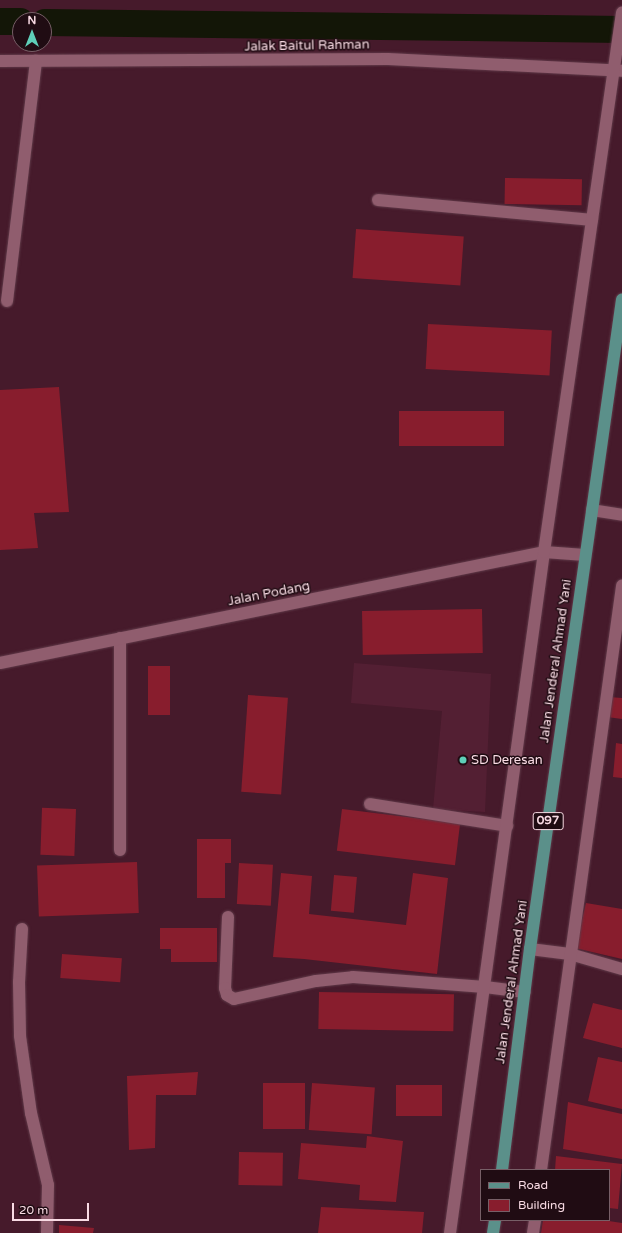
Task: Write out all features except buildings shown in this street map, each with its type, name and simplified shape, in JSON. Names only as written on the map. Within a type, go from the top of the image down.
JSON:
[{"type":"main road","name":"Jalan Jenderal Ahmad Yani","points":[[502,1169],[530,949],[622,299]]},
{"type":"main road","points":[[493,1233],[495,1221]]},
{"type":"street","points":[[450,1233],[544,552],[592,220],[618,70],[618,40],[622,13]]},
{"type":"street","name":"Jalak Baitul Rahman","points":[[0,61],[388,59],[474,65],[556,66],[618,70]]},
{"type":"street","points":[[7,301],[36,61]]},
{"type":"street","points":[[378,200],[592,220]]},
{"type":"street","points":[[592,510],[622,515]]},
{"type":"street","name":"Jalan Podang","points":[[0,663],[544,552],[585,556]]},
{"type":"street","points":[[542,1169],[570,954],[622,586]]},
{"type":"street","points":[[120,638],[120,850]]},
{"type":"street","points":[[370,804],[507,826]]},
{"type":"street","points":[[228,917],[225,988],[227,995],[234,999],[316,981],[354,977],[485,987],[525,992]]},
{"type":"street","points":[[22,929],[19,982],[20,1036],[31,1112],[48,1185],[47,1233]]},
{"type":"street","points":[[530,949],[570,954],[622,969]]},
{"type":"street","points":[[533,1233],[535,1221]]},
{"type":"shaded area","name":"SD Deresan","points":[[354,663],[491,674],[485,812],[433,809],[442,711],[351,703]]},
{"type":"waterway","points":[[0,21],[12,21]]},
{"type":"waterway","points":[[52,22],[622,29]]},
{"type":"place","name":"SD Deresan","points":[[463,760]]}]
